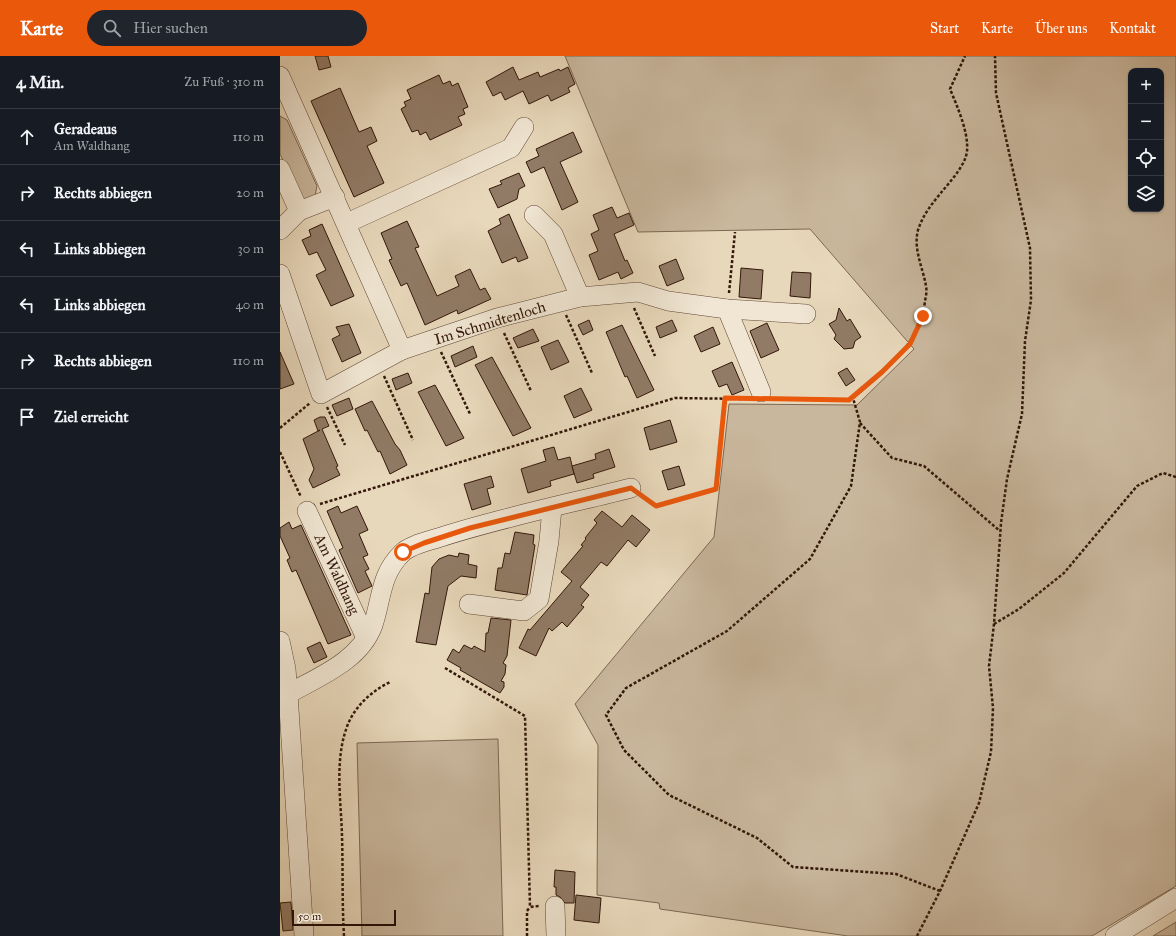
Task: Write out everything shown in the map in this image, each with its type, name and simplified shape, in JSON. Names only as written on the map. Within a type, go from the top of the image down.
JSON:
[{"type":"street","points":[[280,76],[286,104],[335,197],[402,350]]},
{"type":"street","points":[[347,223],[511,148],[524,126]]},
{"type":"street","points":[[280,168],[299,211]]},
{"type":"street","points":[[280,230],[299,211],[335,197]]},
{"type":"street","points":[[534,215],[553,234],[580,297]]},
{"type":"street","points":[[280,274],[321,394]]},
{"type":"street","name":"Im Schmidtenloch","points":[[321,394],[402,350],[497,318],[580,297],[638,292],[668,301],[727,309],[806,314]]},
{"type":"street","points":[[727,309],[760,397]]},
{"type":"street","name":"Am Waldhang","points":[[288,694],[338,666],[360,648],[373,625],[381,587],[390,566],[403,552],[424,543],[470,528],[631,488]]},
{"type":"street","points":[[469,604],[524,611],[539,599],[549,541],[552,508]]},
{"type":"street","name":"Am Waldhang","points":[[307,509],[366,638]]},
{"type":"street","points":[[280,641],[286,669],[304,936]]},
{"type":"street","points":[[1115,936],[1176,898]]},
{"type":"street","points":[[555,906],[556,936]]},
{"type":"path","points":[[280,452],[307,509],[675,398],[760,397],[849,400],[853,398],[910,344],[923,316],[927,288],[916,247],[918,231],[926,212],[951,181],[966,158],[967,143],[964,128],[950,89],[965,56]]},
{"type":"path","points":[[917,936],[940,891],[978,803],[991,752],[993,708],[989,666],[994,624],[1000,530],[1007,478],[1022,414],[1025,341],[1031,300],[1030,248],[996,93],[995,56]]},
{"type":"path","points":[[727,309],[735,232]]},
{"type":"path","points":[[627,293],[655,356]]},
{"type":"path","points":[[560,302],[592,373]]},
{"type":"path","points":[[497,318],[531,391]]},
{"type":"path","points":[[435,339],[470,414]]},
{"type":"path","points":[[378,363],[413,440]]},
{"type":"path","points":[[280,428],[321,394],[345,445]]},
{"type":"path","points":[[631,488],[656,506],[716,489],[725,398]]},
{"type":"path","points":[[853,398],[860,422],[852,486],[810,560],[727,631],[626,688],[606,715],[624,750],[669,795],[757,838],[793,867],[896,874],[940,891]]},
{"type":"path","points":[[860,422],[892,458],[924,466],[1000,530]]},
{"type":"path","points":[[994,624],[1019,609],[1064,573],[1137,486],[1163,473],[1176,478]]},
{"type":"path","points":[[445,668],[525,716],[531,906],[526,911],[527,936]]},
{"type":"path","points":[[344,936],[340,779],[342,745],[349,722],[358,707],[367,697],[390,682]]},
{"type":"shaded area","points":[[565,56],[1176,56],[1176,886],[1092,936],[848,936],[660,909],[659,903],[597,895],[598,745],[575,704],[714,537],[729,404],[857,405],[914,349],[810,229],[638,232]]},
{"type":"shaded area","points":[[280,116],[287,120],[317,186],[315,196],[302,202],[280,154]]},
{"type":"shaded area","points":[[498,739],[503,936],[362,936],[357,743]]},
{"type":"shaded area","points":[[1176,922],[1176,936],[1153,936]]},
{"type":"building","points":[[315,56],[328,56],[331,67],[319,70]]},
{"type":"building","points":[[513,67],[519,80],[538,72],[540,77],[568,67],[575,84],[568,88],[570,92],[551,101],[548,95],[529,104],[523,91],[505,100],[501,92],[493,96],[486,82]]},
{"type":"building","points":[[439,75],[443,84],[450,81],[452,86],[458,83],[468,107],[463,109],[465,114],[458,117],[462,125],[430,140],[426,132],[420,135],[418,130],[412,132],[401,109],[406,106],[404,102],[411,99],[407,90]]},
{"type":"building","points":[[340,88],[359,132],[371,127],[377,141],[367,146],[384,183],[354,197],[311,101]]},
{"type":"building","points":[[573,132],[582,152],[560,162],[578,202],[562,210],[544,167],[531,173],[526,162],[539,156],[536,149]]},
{"type":"building","points":[[519,173],[525,186],[519,189],[517,199],[498,208],[489,189],[502,184],[500,181]]},
{"type":"building","points":[[612,207],[617,218],[629,213],[634,225],[614,234],[625,261],[627,260],[633,273],[621,279],[618,272],[599,280],[589,255],[598,251],[591,234],[599,230],[593,215]]},
{"type":"building","points":[[509,214],[528,258],[518,262],[516,257],[502,263],[488,231],[501,224],[499,219]]},
{"type":"building","points":[[407,221],[419,247],[415,248],[437,296],[459,286],[455,276],[470,269],[480,290],[485,288],[491,299],[458,314],[457,310],[425,325],[407,283],[401,286],[389,260],[392,259],[381,233]]},
{"type":"building","points":[[322,224],[354,296],[331,306],[316,275],[326,270],[317,252],[309,255],[302,240],[311,236],[309,230]]},
{"type":"building","points":[[676,259],[684,279],[667,286],[659,266]]},
{"type":"building","points":[[741,268],[763,270],[761,299],[739,297]]},
{"type":"building","points":[[792,272],[811,273],[810,298],[790,296]]},
{"type":"building","points":[[839,308],[847,321],[850,319],[861,337],[855,341],[853,348],[844,349],[834,339],[836,335],[829,324],[836,320]]},
{"type":"building","points":[[589,320],[593,330],[583,335],[578,325]]},
{"type":"building","points":[[672,320],[677,331],[660,338],[656,327]]},
{"type":"building","points":[[767,323],[779,350],[761,358],[750,331]]},
{"type":"building","points":[[349,324],[361,353],[342,362],[332,339],[340,335],[336,327]]},
{"type":"building","points":[[622,325],[654,390],[637,398],[627,376],[625,377],[606,332]]},
{"type":"building","points":[[713,327],[720,344],[701,352],[694,336]]},
{"type":"building","points":[[533,329],[539,341],[518,348],[513,338]]},
{"type":"building","points":[[558,340],[569,362],[551,370],[541,347]]},
{"type":"building","points":[[473,346],[477,357],[455,367],[451,356]]},
{"type":"building","points":[[280,352],[294,384],[280,389]]},
{"type":"building","points":[[492,357],[531,428],[513,436],[475,365]]},
{"type":"building","points":[[732,362],[744,390],[732,395],[727,384],[719,387],[712,371]]},
{"type":"building","points":[[847,368],[855,380],[846,386],[838,373]]},
{"type":"building","points":[[408,373],[412,383],[396,390],[392,379]]},
{"type":"building","points":[[435,385],[464,438],[446,446],[418,392]]},
{"type":"building","points":[[581,388],[592,410],[574,418],[564,396]]},
{"type":"building","points":[[349,398],[353,409],[337,416],[332,405]]},
{"type":"building","points":[[372,401],[407,465],[390,474],[380,451],[378,452],[367,430],[365,431],[355,409]]},
{"type":"building","points":[[320,417],[325,417],[329,426],[322,429],[338,466],[336,467],[340,475],[313,488],[309,480],[314,469],[303,439],[320,430],[318,431],[314,420]]},
{"type":"building","points":[[670,420],[677,442],[650,450],[644,428]]},
{"type":"building","points":[[554,447],[558,460],[570,457],[574,474],[550,481],[551,486],[528,493],[521,469],[546,461],[543,450]]},
{"type":"building","points":[[609,449],[615,467],[593,474],[594,478],[577,483],[572,466],[596,459],[595,454]]},
{"type":"building","points":[[679,466],[685,485],[668,490],[662,471]]},
{"type":"building","points":[[491,476],[494,487],[487,489],[491,504],[472,510],[464,484]]},
{"type":"building","points":[[338,506],[341,513],[357,506],[368,530],[359,534],[368,555],[363,557],[369,569],[365,571],[372,586],[358,593],[339,550],[343,548],[327,511]]},
{"type":"building","points":[[602,511],[622,527],[632,515],[650,530],[636,547],[628,540],[607,566],[601,562],[580,587],[589,595],[581,605],[584,607],[567,627],[562,622],[552,631],[549,628],[536,656],[519,648],[528,629],[530,630],[572,581],[561,572],[583,546],[581,545],[586,539],[585,538],[597,523],[594,520]]},
{"type":"building","points":[[289,522],[292,529],[301,525],[351,635],[328,644],[296,570],[292,572],[287,560],[290,558],[280,536],[280,528]]},
{"type":"building","points":[[515,532],[534,535],[533,544],[535,545],[527,595],[495,590],[498,568],[502,568],[505,553],[510,554]]},
{"type":"building","points":[[459,553],[469,555],[468,564],[477,566],[476,578],[461,576],[448,586],[436,645],[416,642],[425,593],[429,594],[432,567],[439,559],[449,555],[458,557]]},
{"type":"building","points":[[491,618],[511,620],[507,656],[503,663],[506,665],[505,674],[501,681],[504,682],[504,687],[500,693],[460,670],[461,668],[447,660],[453,649],[459,653],[464,645],[472,649],[474,646],[485,652],[486,633],[488,633]]},
{"type":"building","points":[[320,642],[327,657],[314,663],[307,648]]},
{"type":"building","points":[[555,870],[575,872],[574,903],[565,903],[556,895],[556,887],[554,887]]},
{"type":"building","points":[[576,895],[601,898],[599,923],[574,920]]},
{"type":"building","points":[[291,902],[293,930],[283,931],[280,903]]},
{"type":"route","points":[[403,552],[424,543],[470,528],[631,488],[656,506],[716,489],[725,398],[849,400],[882,372],[910,344],[923,316]]}]
